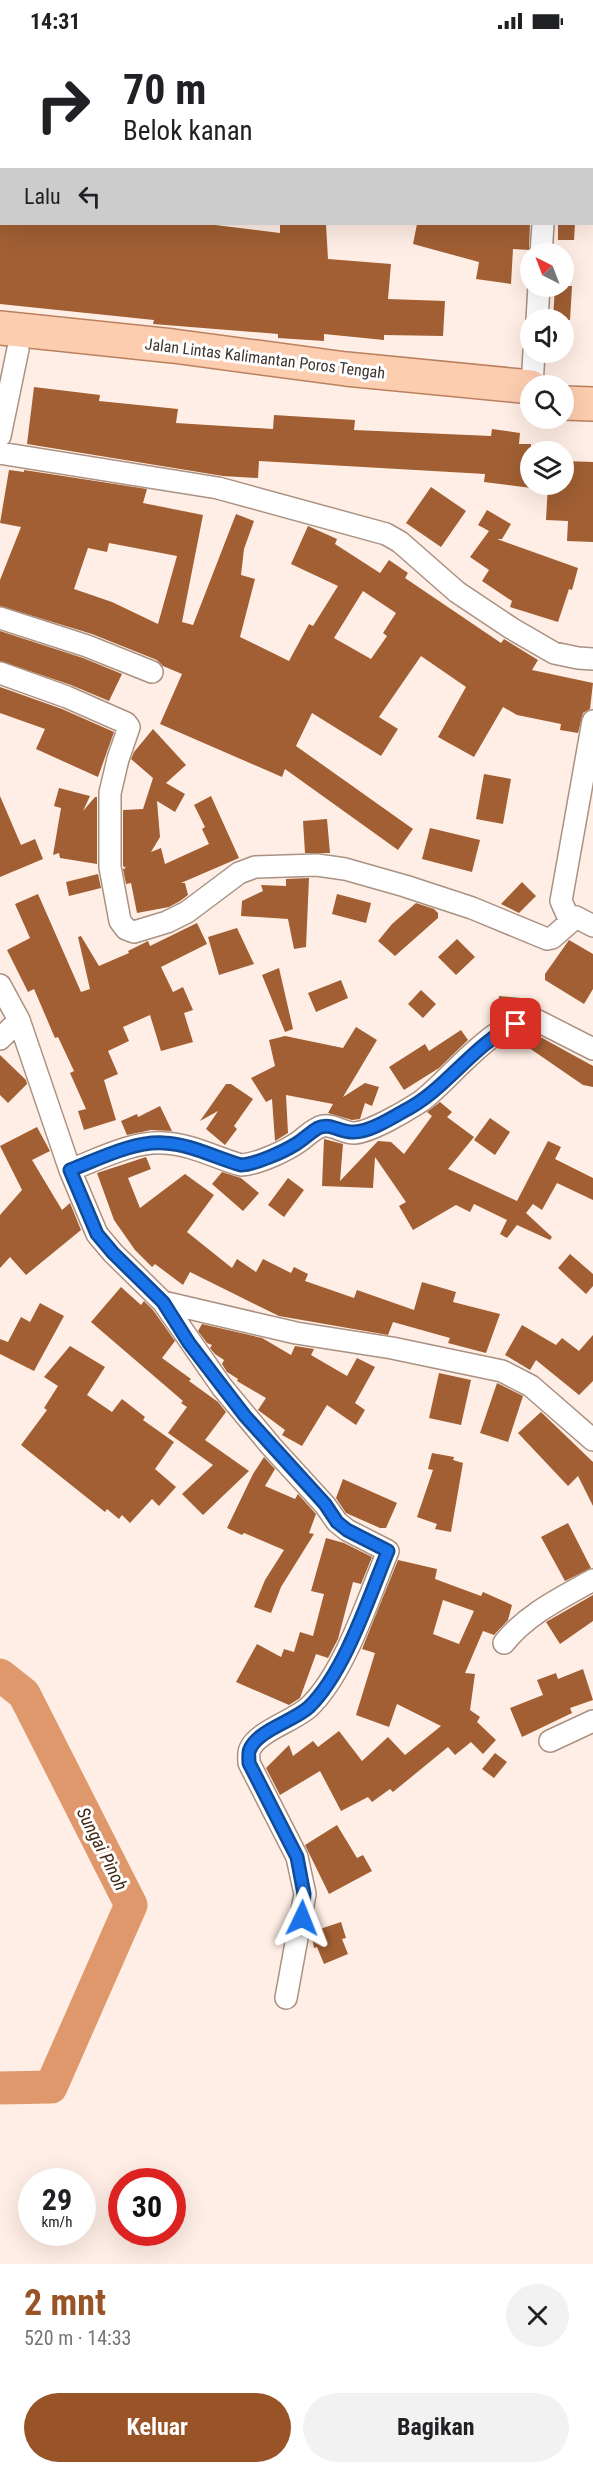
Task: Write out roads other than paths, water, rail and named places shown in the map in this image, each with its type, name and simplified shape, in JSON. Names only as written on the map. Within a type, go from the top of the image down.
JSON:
[{"type":"main road","name":"Jalan Lintas Kalimantan Poros Tengah","points":[[6,341],[185,348],[346,369],[520,385]]},
{"type":"main road","name":"Jalan Lintas Kalimantan Poros Tengah","points":[[6,341],[449,395],[520,401]]},
{"type":"main road","points":[[574,388],[593,389]]},
{"type":"main road","points":[[574,403],[593,404]]},
{"type":"street","points":[[542,243],[543,225]]},
{"type":"street","points":[[0,436],[6,341]]},
{"type":"street","points":[[0,453],[218,488],[386,534],[400,542],[457,592],[511,628],[554,653],[593,659]]},
{"type":"street","points":[[0,618],[87,646],[152,672]]},
{"type":"street","points":[[0,673],[67,697],[126,723],[129,727],[114,776],[109,823],[110,867],[120,921],[126,929],[134,932],[167,922],[187,912],[239,873],[255,867],[283,864],[345,869],[472,908],[547,939],[552,938],[576,917],[593,926]]},
{"type":"street","points":[[570,921],[561,901],[593,721]]},
{"type":"street","points":[[0,985],[19,1020],[70,1170],[97,1234],[163,1302],[222,1387],[270,1446],[325,1504],[337,1522],[347,1530],[388,1551],[353,1635],[332,1676],[310,1706],[262,1735],[249,1749],[249,1763],[297,1857],[304,1894],[302,1918],[286,1998]]},
{"type":"street","points":[[70,1170],[138,1146],[165,1143],[185,1146],[241,1165],[251,1164],[293,1146],[322,1126],[328,1125],[356,1133],[406,1111],[422,1100],[461,1063],[503,1030],[528,1019],[538,1021],[593,1049]]},
{"type":"street","points":[[0,1039],[19,1020]]},
{"type":"street","points":[[163,1302],[296,1333],[392,1348],[502,1371],[531,1386],[593,1440]]},
{"type":"street","points":[[504,1643],[517,1627],[536,1613],[593,1580]]},
{"type":"street","points":[[550,1741],[593,1721]]},
{"type":"waterway","name":"Sungai Pinoh","points":[[0,1675],[24,1694],[131,1905],[51,2087],[0,2088]]}]
